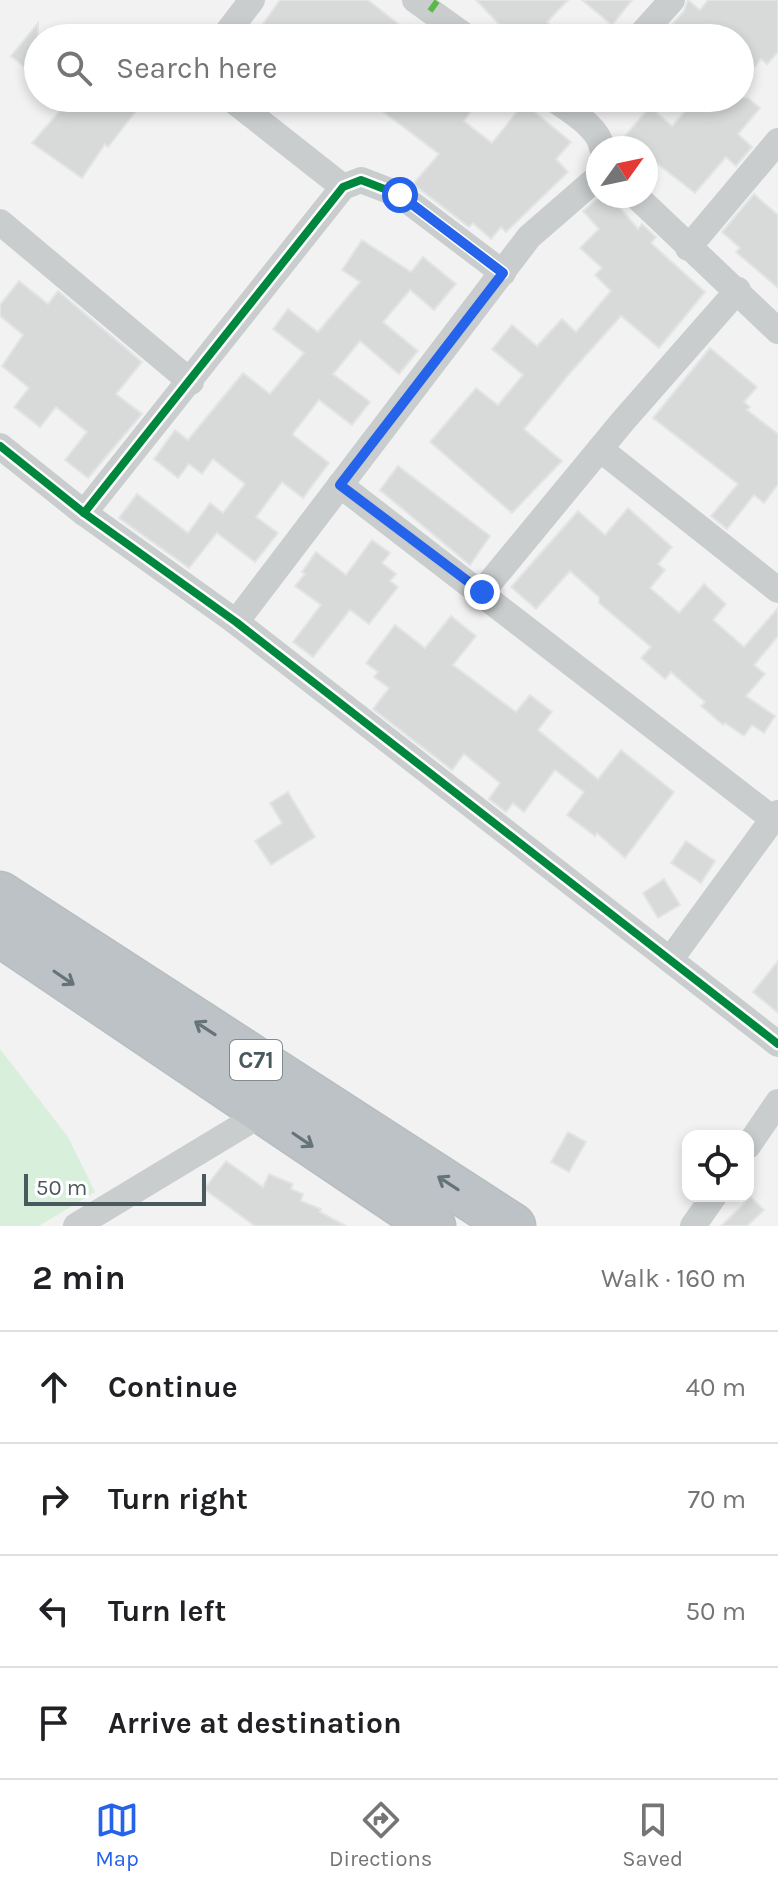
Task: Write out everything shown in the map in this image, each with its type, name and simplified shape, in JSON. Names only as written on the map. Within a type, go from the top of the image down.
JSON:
[{"type":"highway","name":"C71","points":[[0,894],[29,916],[513,1226]]},
{"type":"highway","name":"C71","points":[[0,934],[433,1226]]},
{"type":"street","points":[[234,24],[252,0]]},
{"type":"street","points":[[651,24],[672,0]]},
{"type":"street","points":[[428,4],[452,24]]},
{"type":"street","points":[[248,112],[343,187]]},
{"type":"street","points":[[587,112],[599,136]]},
{"type":"street","points":[[688,248],[778,141]]},
{"type":"street","points":[[84,513],[343,187],[361,180],[400,195],[503,273]]},
{"type":"street","points":[[236,622],[529,237],[586,187]]},
{"type":"street","points":[[648,208],[778,331]]},
{"type":"street","points":[[0,222],[191,382]]},
{"type":"street","points":[[482,592],[600,449],[738,290]]},
{"type":"street","points":[[0,446],[84,513],[236,622],[778,1044]]},
{"type":"street","points":[[600,449],[778,590]]},
{"type":"street","points":[[340,485],[776,816],[670,960]]},
{"type":"street","points":[[754,1137],[778,1102]]},
{"type":"street","points":[[76,1226],[263,1113]]},
{"type":"street","points":[[693,1226],[710,1202]]},
{"type":"green space","points":[[0,1049],[68,1137],[95,1192],[39,1226],[0,1226]]},
{"type":"building","points":[[280,0],[368,0],[398,24],[263,24]]},
{"type":"building","points":[[476,0],[568,0],[547,22],[549,24],[499,24]]},
{"type":"building","points":[[582,0],[632,0],[611,24]]},
{"type":"building","points":[[688,0],[700,10],[708,0],[778,0],[778,52],[767,64],[761,59],[754,68],[754,24],[672,24],[684,11]]},
{"type":"building","points":[[24,40],[24,67],[11,56]]},
{"type":"building","points":[[754,103],[760,108],[738,134],[752,147],[736,166],[726,157],[695,193],[658,164],[658,136],[625,136],[646,112],[656,112],[672,126],[684,112],[754,112]]},
{"type":"building","points":[[59,112],[135,112],[108,147],[105,144],[82,178],[32,143]]},
{"type":"building","points":[[384,112],[470,112],[464,121],[492,143],[517,112],[535,112],[571,142],[556,159],[568,172],[506,232],[501,227],[491,239],[473,223],[469,227],[413,184],[439,154]]},
{"type":"building","points":[[754,194],[778,215],[778,288],[736,252],[740,248],[722,232]]},
{"type":"building","points":[[587,208],[620,208],[638,229],[642,224],[656,237],[651,243],[705,292],[659,348],[621,316],[570,373],[524,429],[562,461],[512,513],[430,442],[476,388],[498,405],[523,375],[492,349],[512,325],[537,346],[562,319],[576,332],[611,291],[595,275],[602,268],[580,248],[599,229],[583,211]]},
{"type":"building","points":[[362,240],[411,272],[423,257],[456,284],[434,310],[410,290],[383,322],[418,351],[399,374],[360,341],[333,374],[370,402],[352,425],[319,400],[294,432],[293,435],[329,463],[303,498],[282,482],[256,517],[278,533],[255,562],[217,533],[189,568],[119,518],[137,494],[188,533],[210,503],[223,513],[245,484],[213,459],[202,474],[189,464],[178,478],[154,459],[175,430],[188,440],[243,373],[270,394],[304,353],[273,329],[288,309],[318,332],[360,282],[342,270]]},
{"type":"building","points":[[19,281],[48,304],[58,291],[142,362],[116,394],[142,414],[88,478],[65,460],[87,432],[56,407],[40,427],[14,407],[29,388],[2,366],[23,335],[0,316],[0,305]]},
{"type":"building","points":[[710,348],[757,387],[744,402],[750,407],[747,410],[778,434],[778,484],[764,503],[754,495],[727,529],[711,516],[738,484],[653,418]]},
{"type":"building","points":[[398,466],[490,536],[470,565],[380,490]]},
{"type":"building","points":[[628,508],[672,547],[658,564],[665,570],[650,588],[679,613],[704,584],[726,604],[713,620],[744,647],[778,608],[778,636],[754,665],[765,674],[746,696],[775,716],[764,733],[752,725],[744,736],[725,723],[723,725],[701,706],[705,702],[671,672],[665,679],[641,658],[651,647],[599,603],[599,597],[570,571],[536,609],[511,587],[578,511],[605,535]]},
{"type":"building","points":[[372,540],[390,553],[382,563],[396,574],[390,581],[398,587],[369,624],[350,610],[313,657],[293,642],[321,605],[295,586],[305,574],[302,572],[316,552],[346,575]]},
{"type":"building","points":[[451,616],[476,636],[453,665],[516,712],[530,695],[552,712],[538,730],[598,779],[621,750],[674,792],[625,858],[597,833],[595,836],[567,815],[584,792],[555,770],[524,812],[513,803],[506,812],[489,799],[500,783],[464,754],[452,770],[373,709],[389,688],[374,677],[378,672],[366,663],[395,625],[425,648]]},
{"type":"building","points":[[288,792],[315,837],[271,865],[255,841],[282,823],[270,803]]},
{"type":"building","points":[[686,841],[715,861],[701,883],[671,863]]},
{"type":"building","points":[[664,879],[680,905],[658,918],[643,893]]},
{"type":"building","points":[[778,961],[778,1013],[753,992]]},
{"type":"building","points":[[568,1132],[586,1142],[569,1172],[551,1162]]},
{"type":"building","points":[[226,1161],[263,1187],[269,1174],[293,1184],[291,1189],[303,1194],[301,1201],[321,1209],[320,1212],[346,1226],[255,1226],[204,1189]]},
{"type":"building","points":[[754,1200],[764,1210],[747,1226],[721,1226],[746,1202]]},
{"type":"marked path","points":[[430,11],[438,0]]},
{"type":"cycle path","points":[[84,513],[343,187],[361,180],[400,195],[503,273]]},
{"type":"cycle path","points":[[0,446],[84,513],[236,622],[778,1044]]},
{"type":"route","points":[[400,195],[503,273],[340,485],[482,592]]}]
